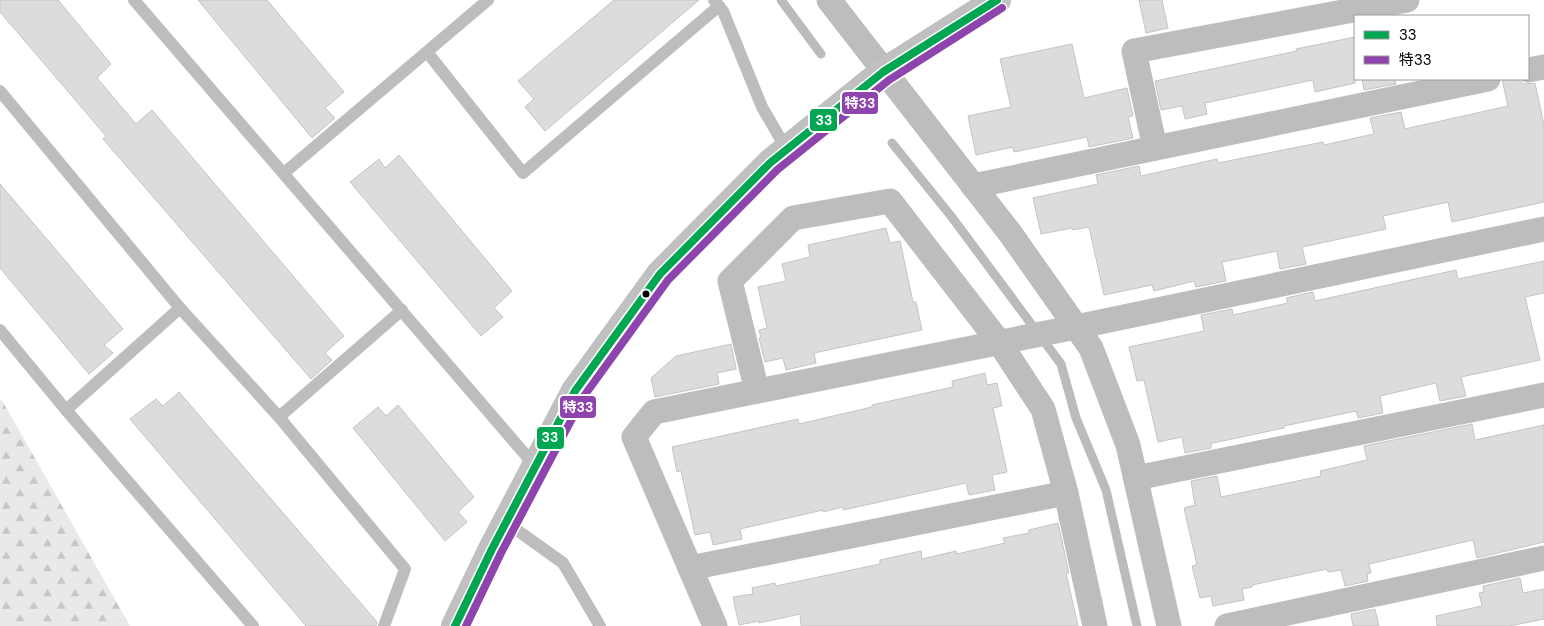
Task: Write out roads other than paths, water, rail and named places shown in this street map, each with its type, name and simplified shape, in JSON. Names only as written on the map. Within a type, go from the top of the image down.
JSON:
[{"type":"street","points":[[829,0],[883,72],[1010,233],[1091,348],[1128,445],[1169,626]]},
{"type":"street","points":[[455,626],[492,550],[575,391],[660,274],[770,163],[883,72],[997,0]]},
{"type":"street","points":[[1155,148],[1134,51],[1407,0]]},
{"type":"street","points":[[1529,70],[1544,67]]},
{"type":"street","points":[[973,186],[1483,80]]},
{"type":"street","points":[[757,391],[730,281],[793,218],[890,201],[999,342],[1043,409],[1066,493],[1095,626]]},
{"type":"street","points":[[715,626],[634,437],[654,412],[1076,327],[1544,229]]},
{"type":"street","points":[[1136,478],[1544,395]]},
{"type":"street","points":[[690,568],[1066,493]]},
{"type":"street","points":[[1227,626],[1544,558]]},
{"type":"lane","points":[[134,0],[536,467]]},
{"type":"lane","points":[[284,173],[488,0]]},
{"type":"lane","points":[[427,52],[523,173],[716,3],[723,11],[762,107],[787,150]]},
{"type":"lane","points":[[0,91],[180,308],[279,417],[405,569],[384,626]]},
{"type":"lane","points":[[66,410],[180,308]]},
{"type":"lane","points":[[279,417],[402,310]]},
{"type":"lane","points":[[0,330],[66,410],[253,626]]},
{"type":"lane","points":[[507,523],[563,563],[600,626]]},
{"type":"waterway","points":[[781,0],[821,54]]},
{"type":"waterway","points":[[892,143],[951,216],[1061,364],[1076,418],[1106,490],[1137,626]]}]
